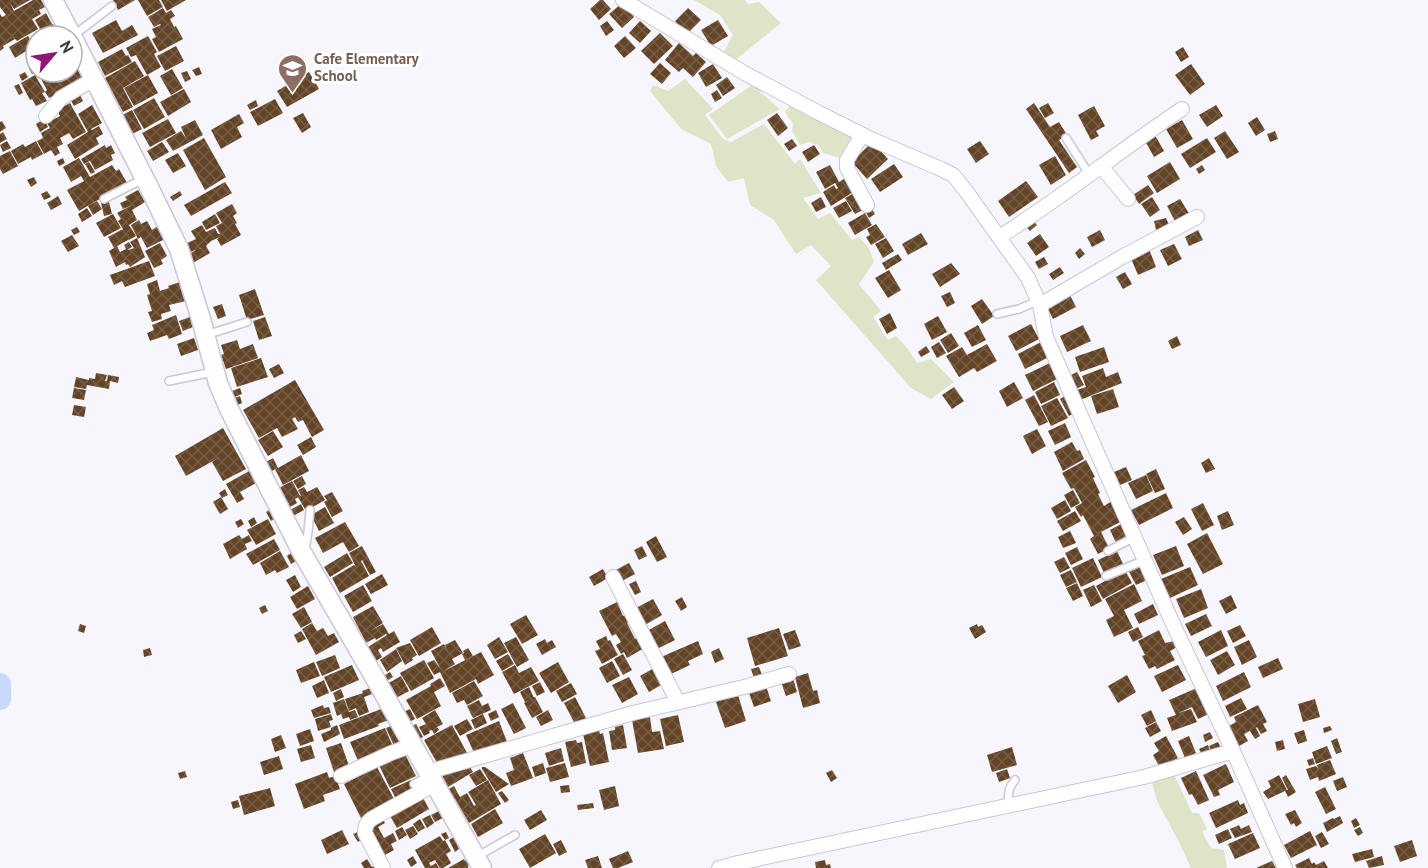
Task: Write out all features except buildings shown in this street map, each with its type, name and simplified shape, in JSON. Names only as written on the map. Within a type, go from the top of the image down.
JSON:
[{"type":"street","points":[[53,0],[66,24]]},
{"type":"street","points":[[623,0],[746,74],[819,113],[862,135],[941,169],[953,176],[966,191],[1028,278],[1039,303],[1046,337],[1144,560],[1285,868]]},
{"type":"street","points":[[84,59],[179,249],[223,396],[304,556],[413,745],[427,779],[479,863]]},
{"type":"street","points":[[46,116],[62,98],[94,79]]},
{"type":"street","points":[[999,237],[1182,109]]},
{"type":"street","points":[[862,135],[846,164],[867,205]]},
{"type":"street","points":[[1101,166],[1128,200]]},
{"type":"street","points":[[1039,303],[1197,217]]},
{"type":"street","points":[[613,577],[678,702]]},
{"type":"street","points":[[383,868],[365,832],[367,822],[427,779],[633,712],[748,686],[789,674]]},
{"type":"street","points":[[341,776],[413,745]]},
{"type":"street","points":[[719,868],[1144,777],[1233,751]]},
{"type":"lane","points":[[84,27],[112,6]]},
{"type":"lane","points":[[1066,138],[1089,174]]},
{"type":"lane","points":[[104,199],[145,178]]},
{"type":"lane","points":[[997,314],[1039,303]]},
{"type":"lane","points":[[206,335],[247,322]]},
{"type":"lane","points":[[169,381],[215,372]]},
{"type":"lane","points":[[304,556],[310,510]]},
{"type":"lane","points":[[1108,551],[1135,537]]},
{"type":"lane","points":[[1106,576],[1144,560]]},
{"type":"lane","points":[[1008,805],[1010,786],[1015,780]]},
{"type":"lane","points":[[479,863],[515,835]]},
{"type":"green space","points":[[694,0],[745,0],[748,4],[759,2],[781,23],[734,61],[723,53],[733,35],[720,15]]},
{"type":"green space","points":[[685,79],[713,109],[705,115],[723,139],[731,142],[764,124],[795,164],[800,159],[821,193],[803,198],[818,219],[830,213],[852,240],[859,237],[869,248],[874,262],[859,284],[881,311],[873,317],[888,340],[896,336],[917,363],[931,359],[954,382],[931,399],[911,388],[816,280],[831,266],[811,245],[796,254],[774,220],[750,205],[744,178],[728,182],[716,166],[711,144],[681,129],[650,91],[653,85],[668,91]]},
{"type":"green space","points":[[752,85],[780,109],[727,139],[709,115]]},
{"type":"green space","points":[[792,103],[854,136],[839,158],[823,153],[818,145],[809,142],[800,145],[792,131],[793,124],[785,112]]},
{"type":"green space","points":[[1174,774],[1192,813],[1199,813],[1207,829],[1202,832],[1211,848],[1224,850],[1227,868],[1191,868],[1157,801],[1151,779]]},
{"type":"waterway","points":[[0,684],[0,699]]},
{"type":"place","name":"Cafe Elementary School","points":[[293,94]]}]
